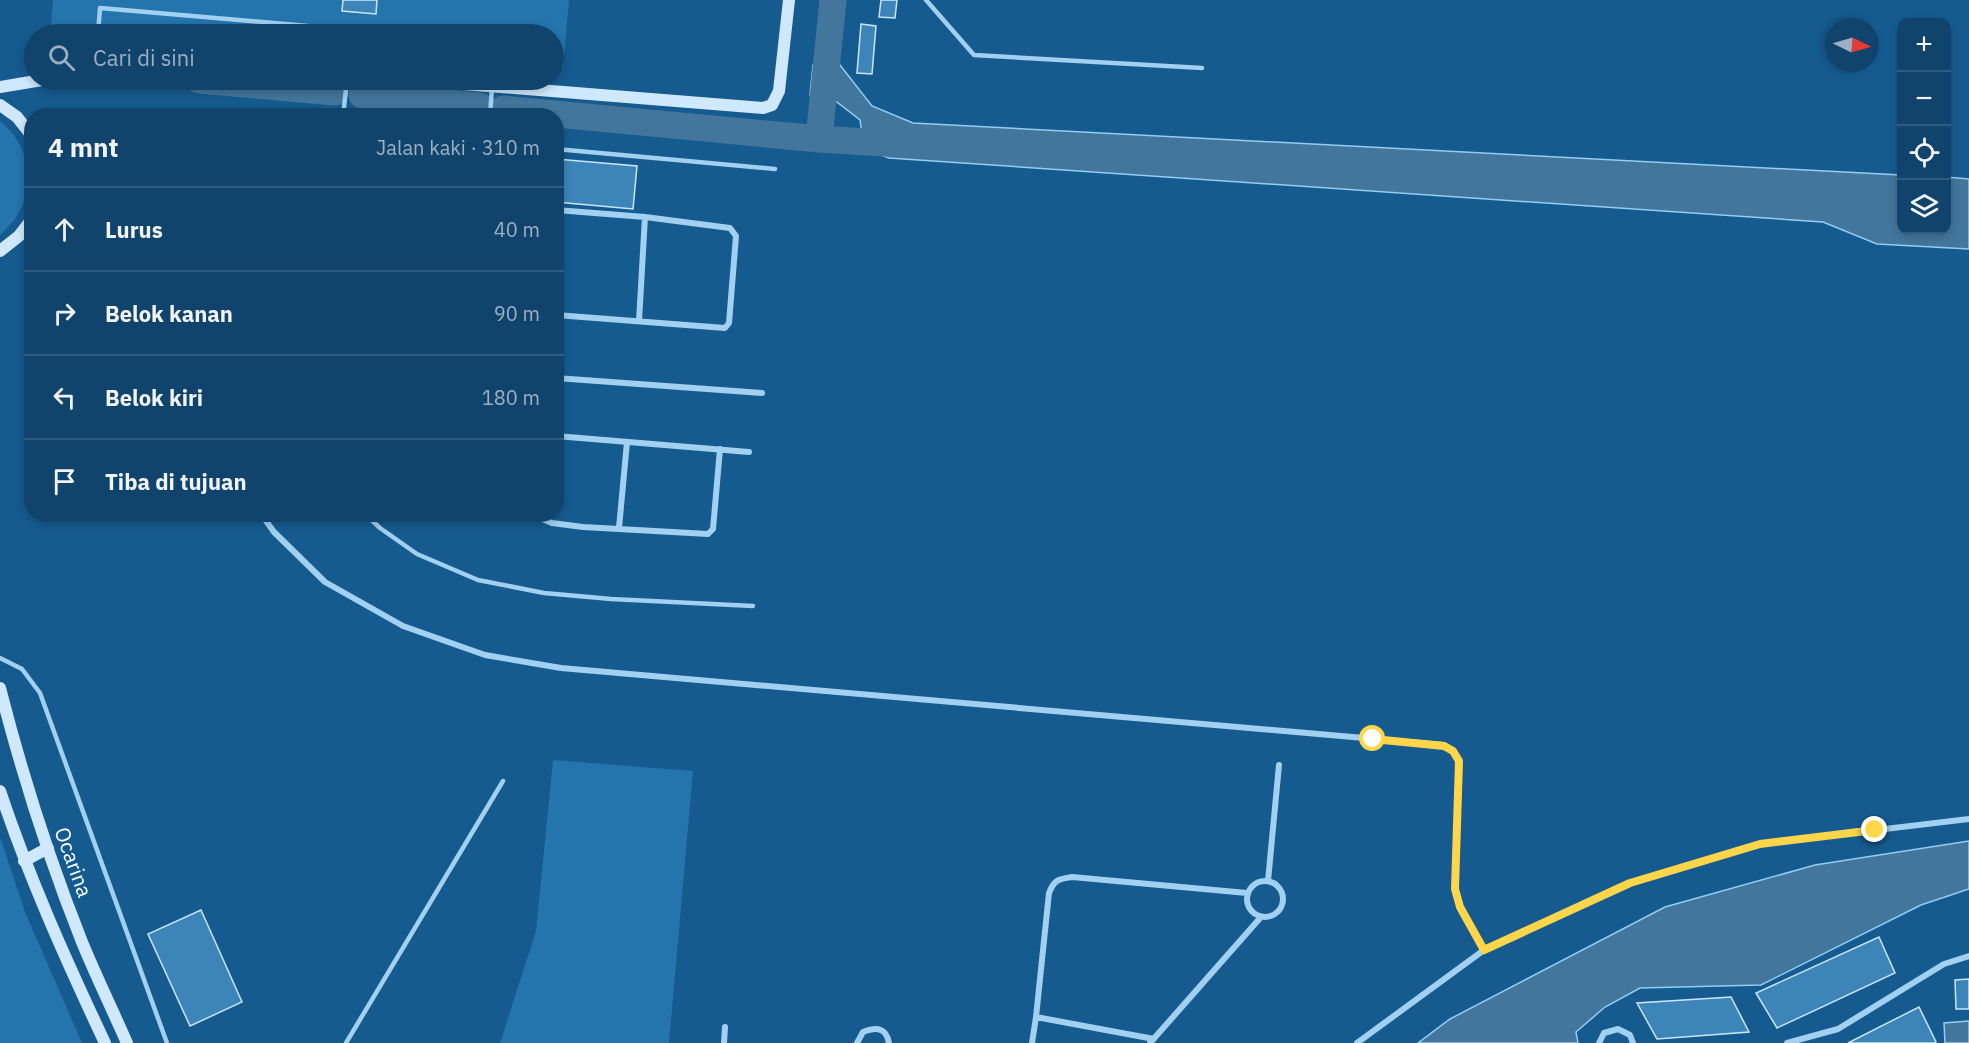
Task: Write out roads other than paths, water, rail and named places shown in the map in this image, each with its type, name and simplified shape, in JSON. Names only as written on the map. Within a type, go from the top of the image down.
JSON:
[{"type":"street","points":[[541,90],[763,108],[772,105],[779,91],[789,0]]},
{"type":"street","points":[[0,87],[24,83]]},
{"type":"street","points":[[0,105],[17,117],[24,126]]},
{"type":"street","points":[[564,211],[645,217],[730,228],[736,236],[727,327],[725,328],[564,316]]},
{"type":"street","points":[[639,321],[645,217]]},
{"type":"street","points":[[0,251],[24,229]]},
{"type":"street","points":[[564,379],[762,393]]},
{"type":"street","points":[[564,437],[749,452]]},
{"type":"street","points":[[619,528],[627,441]]},
{"type":"street","points":[[549,522],[583,527],[706,535],[711,532],[720,449]]},
{"type":"street","points":[[267,522],[325,582],[403,626],[484,655],[561,668],[1444,746],[1453,751],[1459,761],[1455,889],[1460,907],[1484,950]]},
{"type":"street","name":"Ocarina","points":[[0,688],[26,783],[48,848],[82,942],[127,1043]]},
{"type":"street","points":[[1268,881],[1280,765]]},
{"type":"street","name":"Ocarina","points":[[0,791],[24,861],[66,960],[105,1043]]},
{"type":"street","points":[[1357,1043],[1484,950],[1630,883],[1760,844],[1969,819]]},
{"type":"street","points":[[24,861],[48,848]]},
{"type":"street","points":[[1032,1043],[1049,893],[1053,882],[1072,877],[1247,892]]},
{"type":"street","points":[[1268,881],[1279,887],[1283,899],[1282,906],[1274,915],[1261,917],[1247,905],[1247,892],[1256,883],[1268,881]]},
{"type":"street","points":[[1036,1017],[1152,1041],[1261,917]]},
{"type":"street","points":[[1787,1043],[1838,1029],[1944,964],[1969,956]]},
{"type":"street","points":[[724,1043],[725,1027]]},
{"type":"street","points":[[857,1043],[863,1032],[873,1028],[883,1030],[887,1034],[889,1043]]},
{"type":"street","points":[[1599,1043],[1604,1033],[1618,1029],[1630,1035],[1633,1043]]},
{"type":"lane","points":[[926,0],[974,55],[1202,68]]},
{"type":"lane","points":[[99,24],[100,8],[285,24]]},
{"type":"lane","points":[[344,108],[346,90]]},
{"type":"lane","points":[[491,108],[492,90]]},
{"type":"lane","points":[[564,150],[775,169]]},
{"type":"lane","points":[[374,522],[417,554],[478,580],[544,593],[611,599],[753,606]]},
{"type":"lane","points":[[0,658],[22,669],[40,693],[167,1043]]},
{"type":"lane","points":[[346,1043],[502,781]]},
{"type":"waterway","points":[[819,139],[833,0]]},
{"type":"waterway","points":[[312,90],[335,92]]},
{"type":"waterway","points":[[362,95],[480,106]]},
{"type":"waterway","points":[[564,115],[819,139],[900,144]]}]
